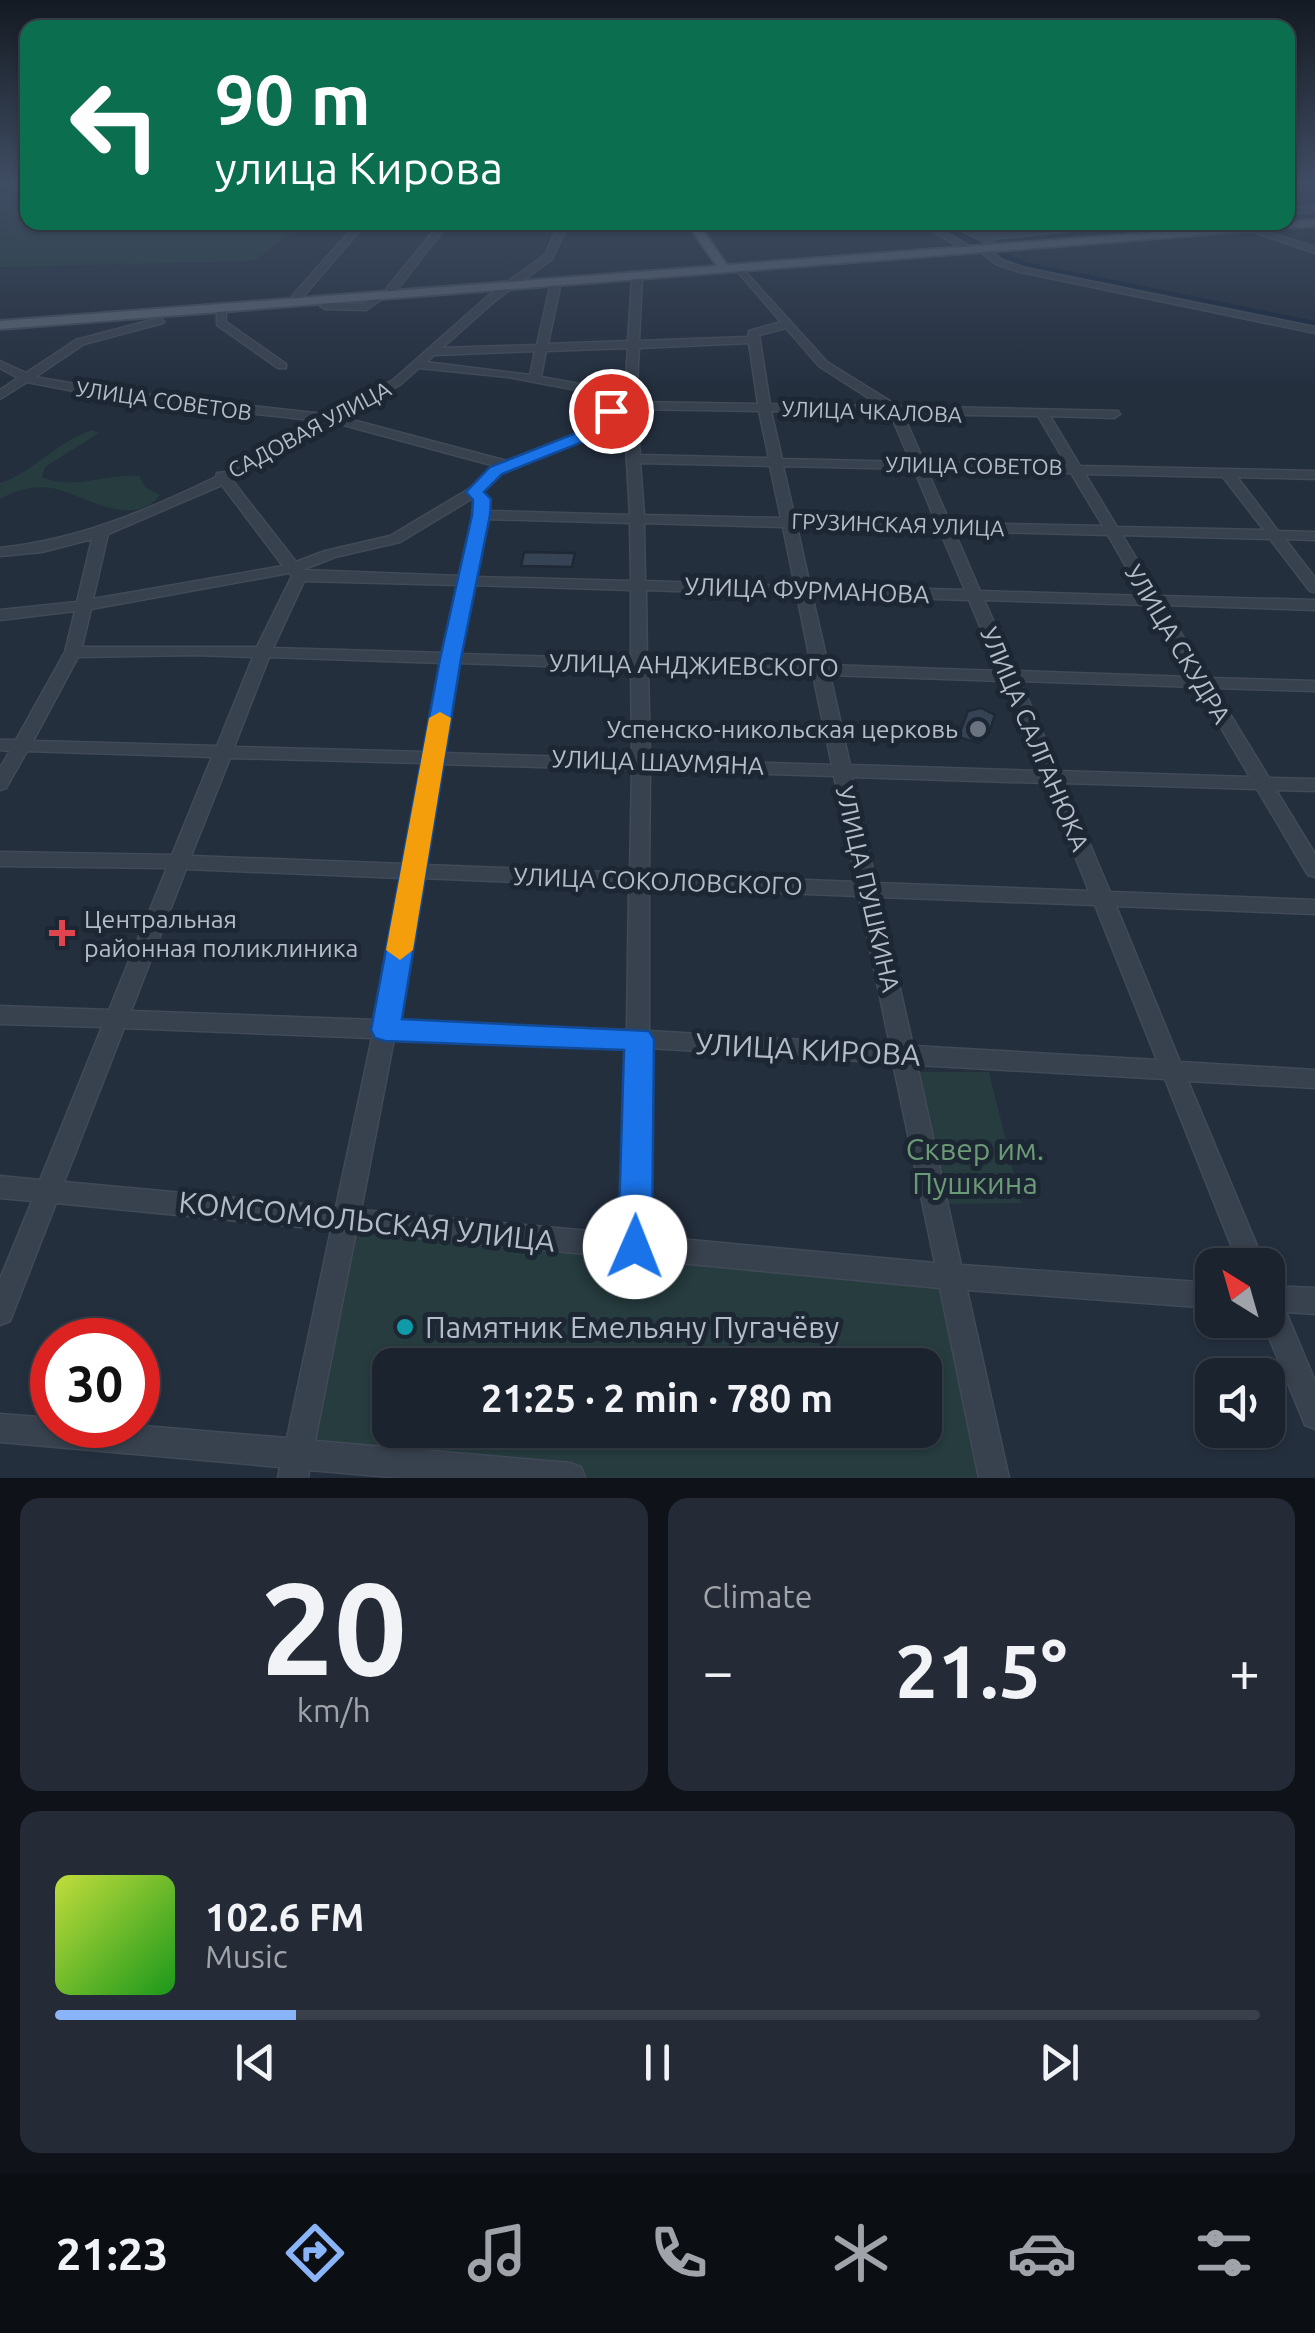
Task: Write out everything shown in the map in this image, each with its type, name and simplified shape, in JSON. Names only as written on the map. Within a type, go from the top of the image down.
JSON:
[{"type":"main road","points":[[712,251],[725,270]]},
{"type":"main road","points":[[0,322],[965,251]]},
{"type":"main road","points":[[112,314],[386,293]]},
{"type":"street","points":[[297,298],[338,251]]},
{"type":"street","points":[[325,306],[366,307],[386,293],[422,251]]},
{"type":"street","name":"САДОВАЯ УЛИЦА","points":[[0,552],[49,548],[102,533],[334,420],[397,382],[551,251]]},
{"type":"street","points":[[979,251],[1023,270],[1315,330]]},
{"type":"street","points":[[740,269],[823,364],[896,410]]},
{"type":"street","points":[[635,1247],[642,880],[642,762],[636,664],[637,518],[630,400],[636,276]]},
{"type":"street","points":[[535,378],[556,282]]},
{"type":"street","points":[[220,308],[221,323],[282,366]]},
{"type":"street","points":[[0,395],[80,342],[159,321]]},
{"type":"street","points":[[434,352],[754,340],[753,334],[758,330],[787,324]]},
{"type":"street","name":"УЛИЦА ПУШКИНА","points":[[754,340],[800,590],[822,668],[840,768],[994,1478]]},
{"type":"street","name":"УЛИЦА СОВЕТОВ","points":[[0,364],[26,378],[188,406],[334,420],[506,464]]},
{"type":"street","name":"УЛИЦА ЧКАЛОВА","points":[[418,365],[535,378],[630,400],[764,407],[1114,414]]},
{"type":"street","points":[[0,616],[297,572],[330,554],[395,539],[474,492],[506,464],[579,437],[630,400]]},
{"type":"street","name":"УЛИЦА САЛГАНЮКА","points":[[896,410],[1052,775],[1168,1069],[1245,1248]]},
{"type":"street","name":"УЛИЦА СКУДРА","points":[[1044,415],[1315,870]]},
{"type":"street","name":"УЛИЦА СОВЕТОВ","points":[[633,459],[1315,475]]},
{"type":"street","points":[[1226,472],[1315,588]]},
{"type":"street","points":[[222,476],[297,572]]},
{"type":"street","points":[[295,1466],[385,1030],[465,582],[481,515],[482,499],[474,492]]},
{"type":"street","name":"ГРУЗИНСКАЯ УЛИЦА","points":[[481,515],[1315,536]]},
{"type":"street","points":[[0,784],[73,652],[102,533]]},
{"type":"street","points":[[0,1312],[297,572]]},
{"type":"street","name":"УЛИЦА ФУРМАНОВА","points":[[297,572],[465,582],[1315,605]]},
{"type":"street","name":"УЛИЦА АНДЖИЕВСКОГО","points":[[73,652],[822,668],[1315,686]]},
{"type":"street","name":"УЛИЦА ШАУМЯНА","points":[[0,745],[1315,784]]},
{"type":"street","name":"УЛИЦА СОКОЛОВСКОГО","points":[[0,860],[180,862],[1315,907]]},
{"type":"street","name":"УЛИЦА КИРОВА","points":[[0,1014],[639,1039],[1315,1078]]},
{"type":"street","name":"КОМСОМОЛЬСКАЯ УЛИЦА","points":[[0,1187],[952,1278],[1195,1294]]},
{"type":"street","points":[[1285,1301],[1315,1301]]},
{"type":"street","points":[[1283,1338],[1315,1415]]},
{"type":"street","points":[[0,1428],[295,1466],[570,1478]]},
{"type":"green space","points":[[0,251],[268,251],[255,261],[0,267]]},
{"type":"green space","points":[[93,430],[99,433],[45,467],[42,477],[78,482],[139,476],[145,487],[160,495],[149,505],[122,510],[45,487],[25,489],[0,499],[0,483]]},
{"type":"green space","name":"Сквер им. Пушкина","points":[[920,1072],[989,1072],[1021,1203],[946,1204]]},
{"type":"green space","points":[[346,1219],[952,1277],[994,1478],[570,1478],[297,1454]]},
{"type":"building","points":[[524,552],[575,553],[572,567],[521,566]]},
{"type":"building","name":"Успенско-никольская церковь","points":[[981,708],[995,715],[989,733],[979,743],[958,737],[968,711]]},
{"type":"waterway","points":[[1002,254],[1024,264],[1315,324]]},
{"type":"slow traffic","points":[[400,950],[440,718]]},
{"type":"place","name":"Успенско-никольская церковь","points":[[978,729]]},
{"type":"place","name":"Центральная районная поликлиника","points":[[62,933]]},
{"type":"place","name":"Памятник Емельяну Пугачёву","points":[[405,1327]]},
{"type":"route","points":[[611,411],[579,437],[506,464],[474,492],[482,499],[481,515],[465,582],[385,1030],[639,1039],[635,1247]]}]
